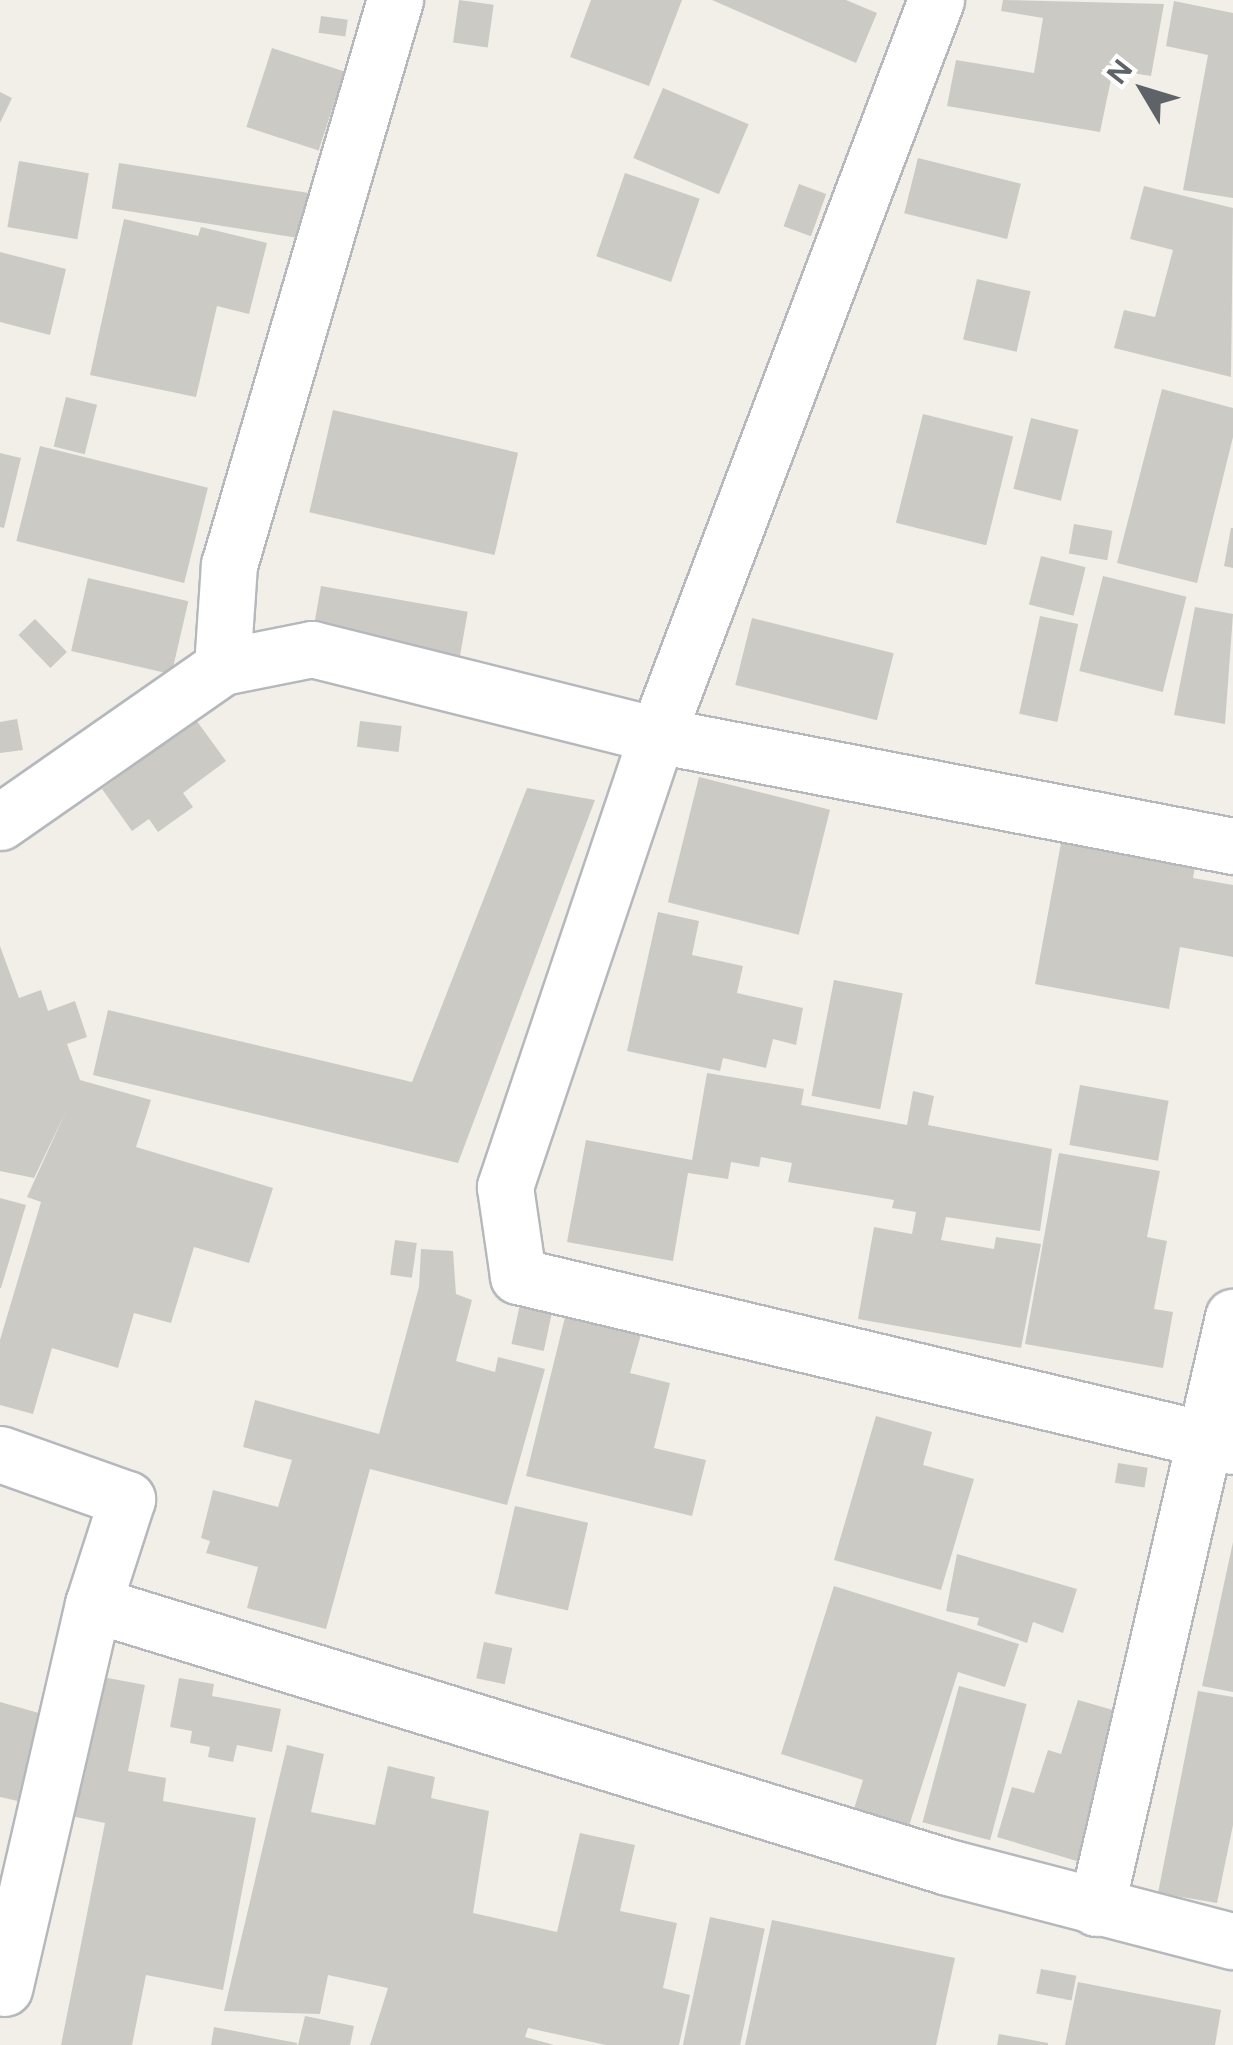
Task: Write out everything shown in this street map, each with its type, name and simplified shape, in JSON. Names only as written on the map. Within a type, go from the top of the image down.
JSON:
[{"type":"street","points":[[222,667],[229,565],[394,0]]},
{"type":"street","points":[[936,0],[658,735],[505,1187],[518,1276],[1220,1443]]},
{"type":"street","points":[[0,822],[222,667],[312,648],[658,735],[1233,846]]},
{"type":"street","points":[[1096,1908],[1220,1443],[1233,1318]]},
{"type":"street","points":[[0,1454],[126,1498],[94,1604],[1,1999]]},
{"type":"street","points":[[94,1604],[1096,1908],[1233,1941]]},
{"type":"building","points":[[459,0],[494,5],[488,47],[453,43]]},
{"type":"building","points":[[591,0],[682,0],[649,86],[570,57]]},
{"type":"building","points":[[712,0],[846,0],[877,13],[856,63]]},
{"type":"building","points":[[1003,0],[1164,4],[1151,76],[1113,70],[1100,132],[947,106],[956,60],[1034,73],[1043,18],[1001,11]]},
{"type":"building","points":[[1174,1],[1233,13],[1233,198],[1183,190],[1208,55],[1166,46]]},
{"type":"building","points":[[321,16],[348,20],[345,37],[319,33]]},
{"type":"building","points":[[272,48],[344,71],[319,150],[246,127]]},
{"type":"building","points":[[663,88],[749,124],[719,194],[633,158]]},
{"type":"building","points":[[0,92],[12,98],[0,123]]},
{"type":"building","points":[[918,158],[1021,184],[1007,239],[904,213]]},
{"type":"building","points":[[19,161],[89,173],[77,239],[7,227]]},
{"type":"building","points":[[119,163],[311,193],[303,239],[112,208]]},
{"type":"building","points":[[625,173],[700,199],[671,282],[596,256]]},
{"type":"building","points":[[799,184],[826,194],[811,236],[784,226]]},
{"type":"building","points":[[1144,186],[1233,208],[1231,377],[1114,348],[1124,310],[1155,317],[1173,250],[1130,239]]},
{"type":"building","points":[[124,219],[198,236],[201,227],[267,243],[249,314],[217,306],[196,397],[90,375]]},
{"type":"building","points":[[0,252],[66,269],[50,335],[0,322]]},
{"type":"building","points":[[977,279],[1031,291],[1017,352],[963,339]]},
{"type":"building","points":[[1162,389],[1233,408],[1233,437],[1197,583],[1117,563]]},
{"type":"building","points":[[66,397],[97,405],[85,454],[54,446]]},
{"type":"building","points":[[333,410],[518,453],[495,555],[309,512]]},
{"type":"building","points":[[923,414],[1013,436],[986,545],[896,523]]},
{"type":"building","points":[[1031,418],[1079,430],[1061,501],[1013,489]]},
{"type":"building","points":[[40,446],[208,488],[184,583],[16,541]]},
{"type":"building","points":[[0,453],[21,458],[4,528],[0,527]]},
{"type":"building","points":[[1074,524],[1112,531],[1107,560],[1069,554]]},
{"type":"building","points":[[1233,528],[1233,568],[1224,566]]},
{"type":"building","points":[[1041,556],[1086,567],[1074,616],[1029,605]]},
{"type":"building","points":[[1103,576],[1186,597],[1163,692],[1079,671]]},
{"type":"building","points":[[88,578],[188,601],[171,674],[71,651]]},
{"type":"building","points":[[321,586],[468,612],[457,674],[310,648]]},
{"type":"building","points":[[1195,607],[1233,614],[1225,724],[1174,715]]},
{"type":"building","points":[[1040,616],[1078,624],[1057,722],[1019,714]]},
{"type":"building","points":[[752,618],[894,653],[877,720],[735,685]]},
{"type":"building","points":[[35,619],[67,652],[50,668],[18,635]]},
{"type":"building","points":[[17,719],[23,750],[0,753],[0,722]]},
{"type":"building","points":[[196,720],[226,761],[183,793],[193,807],[158,832],[149,819],[132,831],[102,789]]},
{"type":"building","points":[[360,721],[402,726],[399,752],[357,747]]},
{"type":"building","points":[[699,777],[830,810],[799,935],[668,902]]},
{"type":"building","points":[[527,788],[595,800],[458,1163],[93,1075],[108,1010],[412,1082]]},
{"type":"building","points":[[1061,843],[1195,867],[1193,878],[1233,885],[1233,957],[1180,947],[1169,1009],[1035,984]]},
{"type":"building","points":[[658,912],[699,921],[692,955],[743,966],[737,993],[803,1008],[796,1045],[773,1039],[766,1068],[723,1058],[720,1071],[627,1051]]},
{"type":"building","points":[[0,946],[19,998],[41,990],[48,1011],[75,1001],[87,1037],[67,1044],[80,1080],[151,1100],[136,1147],[273,1188],[249,1263],[194,1247],[171,1323],[134,1313],[118,1368],[52,1348],[33,1414],[0,1405],[0,1340],[41,1202],[27,1197],[67,1109],[34,1178],[0,1171]]},
{"type":"building","points":[[834,980],[903,993],[880,1109],[811,1096]]},
{"type":"building","points":[[707,1073],[804,1089],[801,1105],[907,1125],[913,1091],[934,1096],[928,1125],[1052,1149],[1040,1231],[946,1217],[941,1240],[994,1249],[996,1237],[1041,1244],[1021,1348],[858,1319],[874,1227],[912,1234],[916,1212],[892,1208],[894,1200],[788,1182],[792,1163],[761,1157],[759,1167],[731,1162],[728,1179],[688,1173],[673,1261],[567,1242],[586,1140],[692,1160]]},
{"type":"building","points":[[1080,1085],[1169,1101],[1158,1161],[1069,1145]]},
{"type":"building","points":[[1059,1153],[1160,1171],[1147,1237],[1167,1241],[1154,1309],[1173,1312],[1163,1368],[1025,1344]]},
{"type":"building","points":[[0,1198],[26,1205],[1,1288],[0,1288]]},
{"type":"building","points":[[395,1240],[417,1243],[412,1278],[390,1275]]},
{"type":"building","points":[[421,1249],[453,1251],[456,1294],[472,1300],[456,1361],[495,1372],[498,1357],[545,1369],[507,1505],[370,1469],[326,1629],[247,1608],[258,1567],[206,1553],[210,1541],[201,1538],[213,1490],[278,1507],[292,1460],[243,1447],[255,1400],[379,1434],[419,1287]]},
{"type":"building","points":[[520,1304],[552,1311],[544,1351],[511,1344]]},
{"type":"building","points":[[566,1313],[642,1331],[630,1373],[670,1383],[654,1448],[706,1460],[692,1516],[526,1476]]},
{"type":"building","points":[[876,1416],[932,1432],[923,1465],[974,1479],[941,1590],[834,1560]]},
{"type":"building","points":[[1118,1463],[1148,1468],[1145,1487],[1115,1483]]},
{"type":"building","points":[[515,1506],[588,1523],[568,1611],[495,1594]]},
{"type":"building","points":[[1233,1542],[1233,1692],[1202,1686]]},
{"type":"building","points":[[957,1554],[1077,1589],[1063,1633],[1033,1622],[1027,1643],[977,1625],[979,1618],[946,1611]]},
{"type":"building","points":[[834,1586],[1019,1644],[1005,1687],[958,1672],[908,1829],[853,1812],[863,1780],[781,1754]]},
{"type":"building","points":[[484,1642],[512,1648],[505,1684],[476,1678]]},
{"type":"building","points":[[97,1676],[145,1685],[128,1771],[166,1778],[163,1801],[256,1818],[223,1990],[146,1975],[132,2045],[61,2045],[105,1823],[71,1816]]},
{"type":"building","points":[[179,1678],[214,1684],[212,1696],[281,1709],[272,1752],[237,1745],[233,1762],[208,1757],[210,1747],[190,1743],[192,1731],[170,1727]]},
{"type":"building","points":[[959,1686],[1027,1704],[990,1840],[923,1822]]},
{"type":"building","points":[[1198,1691],[1233,1697],[1233,1825],[1217,1903],[1158,1893]]},
{"type":"building","points":[[1078,1700],[1127,1714],[1080,1862],[997,1837],[1012,1787],[1034,1793],[1048,1750],[1061,1754]]},
{"type":"building","points":[[0,1702],[46,1715],[22,1802],[0,1797]]},
{"type":"building","points":[[287,1745],[324,1754],[311,1812],[375,1825],[388,1766],[435,1777],[431,1798],[489,1811],[473,1913],[557,1932],[580,1833],[635,1845],[620,1911],[677,1923],[663,1988],[690,1995],[679,2045],[606,2045],[528,2028],[525,2037],[554,2045],[370,2045],[388,1988],[328,1975],[320,2014],[224,2011]]},
{"type":"building","points":[[710,1917],[765,1929],[740,2045],[683,2045]]},
{"type":"building","points":[[772,1920],[955,1958],[936,2045],[745,2045]]},
{"type":"building","points":[[1041,1969],[1076,1976],[1072,2000],[1036,1994]]},
{"type":"building","points":[[1078,1982],[1221,2010],[1215,2045],[1065,2045]]},
{"type":"building","points":[[305,2016],[354,2026],[350,2045],[298,2045]]},
{"type":"building","points":[[214,2027],[297,2043],[297,2045],[211,2045]]},
{"type":"building","points":[[999,2034],[1048,2043],[1048,2045],[997,2045]]}]
